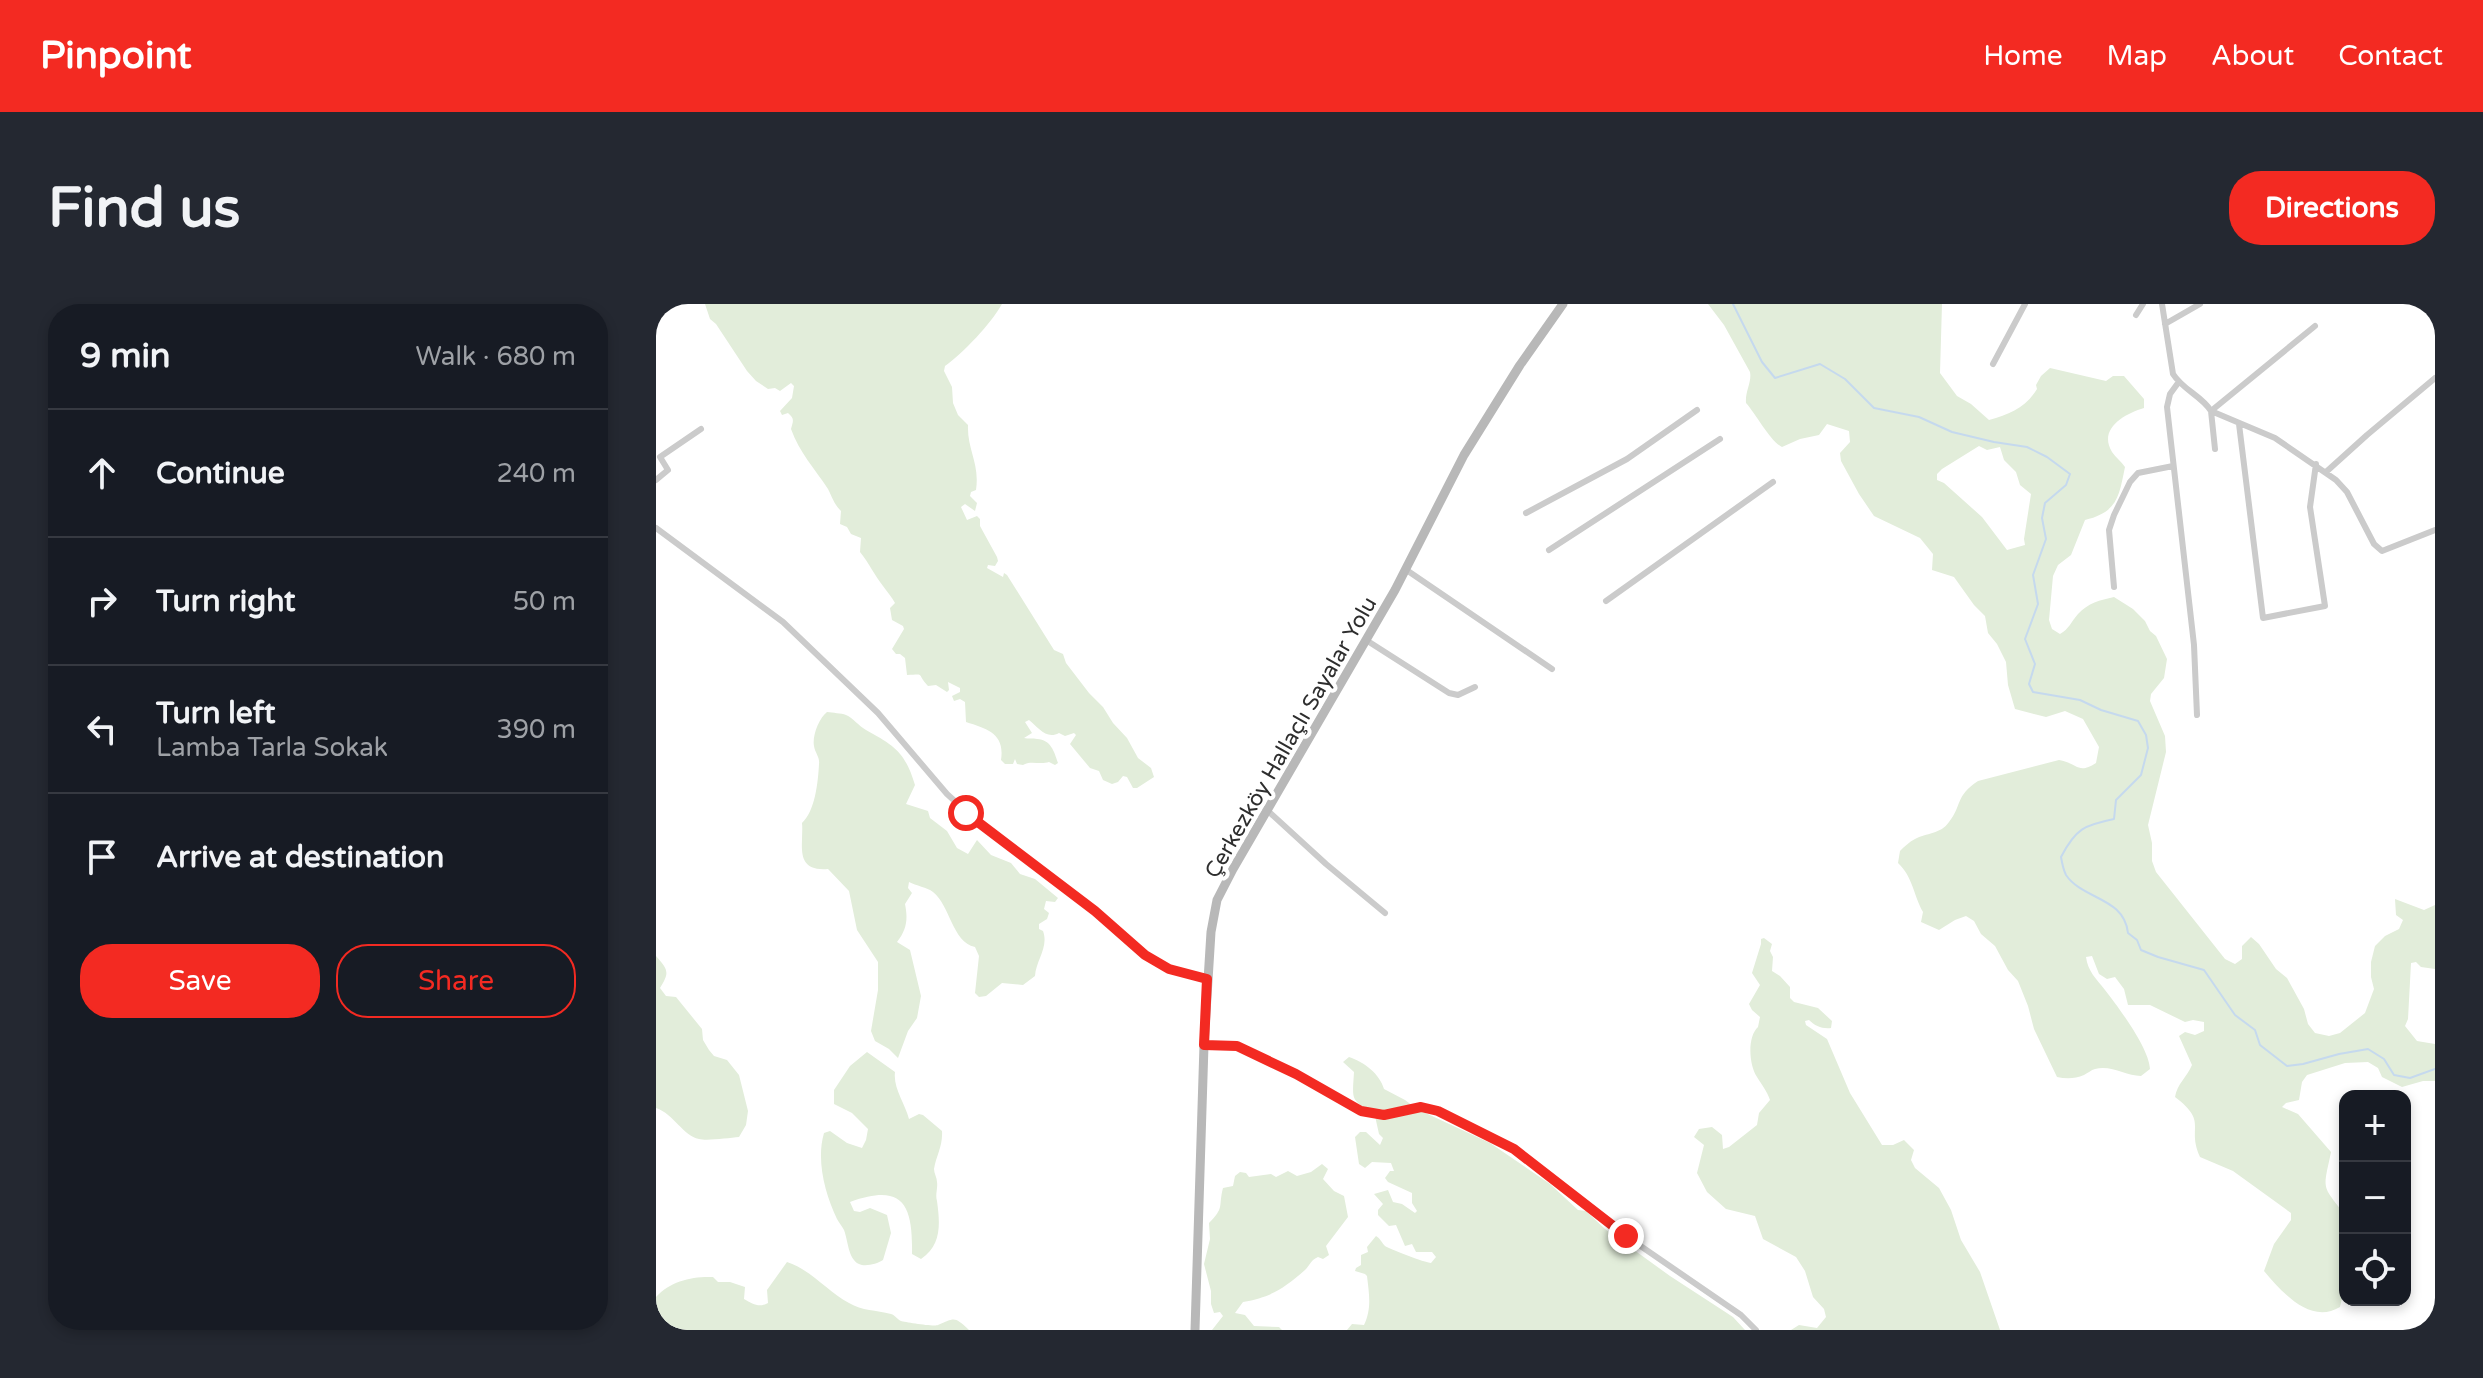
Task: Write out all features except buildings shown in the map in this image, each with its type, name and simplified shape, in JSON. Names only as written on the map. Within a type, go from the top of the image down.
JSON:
[{"type":"main road","name":"Çerkezköy Hallaçlı Sayalar Yolu","points":[[1195,1330],[1207,979],[1217,900],[1366,640],[1464,455],[1520,365],[1563,304]]},
{"type":"street","points":[[1993,364],[2025,304]]},
{"type":"street","points":[[2136,315],[2143,304]]},
{"type":"street","points":[[2162,304],[2173,374],[2178,383],[2211,411],[2215,449]]},
{"type":"street","points":[[2165,324],[2200,304]]},
{"type":"street","points":[[2211,411],[2315,326]]},
{"type":"street","points":[[2326,472],[2435,378]]},
{"type":"street","points":[[2178,383],[2170,394],[2167,407],[2194,645],[2197,715]]},
{"type":"street","points":[[1526,513],[1627,459],[1697,410]]},
{"type":"street","points":[[2211,411],[2275,438],[2326,472],[2347,492],[2374,544],[2382,551],[2435,530]]},
{"type":"street","points":[[2239,424],[2263,618],[2325,606],[2310,507],[2316,464]]},
{"type":"street","points":[[656,480],[668,470],[658,455],[701,429]]},
{"type":"street","points":[[1549,550],[1720,439]]},
{"type":"street","points":[[2114,587],[2109,530],[2130,482],[2138,473],[2173,466]]},
{"type":"street","points":[[1606,601],[1773,482]]},
{"type":"street","points":[[656,528],[783,622],[878,713],[947,794],[990,833],[1095,911],[1145,955],[1169,969],[1207,979]]},
{"type":"street","points":[[1405,569],[1552,669]]},
{"type":"street","points":[[1366,640],[1449,693],[1458,695],[1475,687]]},
{"type":"street","points":[[1267,810],[1385,913]]},
{"type":"street","points":[[1204,1045],[1237,1046],[1296,1074],[1361,1111],[1384,1115],[1421,1107],[1438,1111],[1514,1149],[1626,1236],[1741,1315],[1756,1330]]},
{"type":"green space","points":[[705,304],[1002,304],[976,338],[945,366],[944,371],[952,387],[953,403],[958,415],[968,425],[977,480],[976,490],[970,496],[977,503],[975,511],[965,504],[961,507],[967,520],[977,516],[980,519],[980,526],[997,557],[995,566],[988,565],[987,568],[1003,577],[1004,573],[1007,575],[1054,650],[1063,654],[1066,663],[1127,738],[1138,758],[1151,768],[1154,777],[1137,788],[1133,788],[1127,777],[1123,776],[1112,784],[1103,780],[1099,771],[1090,768],[1070,744],[1076,735],[1074,733],[1065,736],[1046,734],[1029,720],[1025,722],[1032,733],[1024,738],[1046,741],[1058,763],[1023,765],[1017,764],[1015,759],[1013,764],[1005,764],[1001,760],[1002,751],[997,738],[988,730],[966,722],[965,702],[960,699],[954,701],[952,696],[960,692],[960,688],[948,682],[947,692],[936,685],[928,686],[920,675],[907,675],[905,658],[892,649],[904,629],[892,620],[890,608],[895,603],[860,552],[861,538],[840,524],[841,511],[798,445],[791,429],[792,417],[788,413],[782,415],[780,411],[792,398],[794,386],[791,383],[780,391],[768,389],[756,381],[710,319]]},
{"type":"green space","points":[[1708,304],[1942,304],[1940,373],[1957,396],[1989,420],[2022,406],[2037,389],[2041,376],[2050,368],[2106,381],[2113,376],[2124,376],[2144,399],[2144,408],[2121,418],[2108,436],[2112,452],[2125,467],[2118,494],[2111,507],[2085,520],[2071,555],[2058,565],[2053,576],[2049,620],[2052,629],[2060,634],[2086,607],[2114,597],[2145,621],[2167,659],[2164,678],[2151,694],[2150,701],[2165,736],[2166,752],[2148,825],[2156,872],[2225,959],[2235,964],[2242,959],[2242,946],[2251,937],[2259,944],[2276,969],[2287,978],[2304,1009],[2308,1024],[2315,1033],[2329,1036],[2340,1033],[2365,1013],[2374,989],[2371,962],[2375,946],[2399,929],[2403,920],[2396,915],[2395,899],[2424,910],[2435,905],[2435,969],[2411,963],[2405,1026],[2417,1041],[2435,1044],[2435,1081],[2402,1087],[2382,1077],[2378,1068],[2368,1062],[2345,1063],[2307,1075],[2302,1082],[2299,1100],[2282,1107],[2298,1114],[2331,1152],[2326,1186],[2339,1207],[2340,1307],[2318,1312],[2308,1309],[2279,1288],[2264,1271],[2274,1244],[2291,1220],[2291,1213],[2233,1171],[2200,1157],[2194,1119],[2175,1097],[2192,1065],[2179,1036],[2185,1032],[2195,1035],[2204,1031],[2204,1022],[2185,1022],[2150,1005],[2128,1005],[2124,989],[2115,977],[2107,979],[2099,974],[2092,956],[2086,957],[2093,975],[2139,1040],[2150,1069],[2141,1076],[2101,1068],[2077,1077],[2057,1077],[2034,1029],[2018,981],[1974,921],[1966,916],[1939,930],[1921,922],[1923,912],[1910,880],[1898,863],[1902,849],[1915,839],[1946,826],[1962,796],[1978,781],[2059,760],[2085,768],[2096,763],[2099,747],[2083,719],[2065,711],[2046,717],[2015,709],[2006,662],[1988,633],[1985,616],[1954,577],[1932,570],[1933,554],[1920,538],[1874,516],[1859,494],[1841,461],[1840,453],[1850,442],[1849,431],[1827,424],[1819,435],[1782,447],[1746,403],[1750,372],[1724,325]],"holes":[[[1979,446],[1987,450],[2000,447],[2004,460],[2016,472],[2020,485],[2031,494],[2025,545],[2007,550],[1982,517],[1937,480],[1937,474],[1942,469]]]},
{"type":"green space","points":[[827,712],[849,716],[898,751],[915,785],[906,804],[928,811],[930,818],[947,831],[957,848],[968,854],[977,840],[991,855],[1011,863],[1020,874],[1035,879],[1058,898],[1055,902],[1046,901],[1044,909],[1049,913],[1047,919],[1039,924],[1044,943],[1035,976],[1023,985],[1002,983],[986,996],[979,997],[975,993],[979,956],[975,947],[961,938],[944,905],[933,892],[909,882],[908,888],[912,893],[905,904],[906,924],[897,942],[910,950],[921,996],[917,1018],[908,1031],[898,1058],[875,1041],[871,1031],[878,990],[878,962],[857,930],[849,891],[828,869],[809,866],[803,855],[802,823],[813,804],[818,780],[819,762],[814,737]]},
{"type":"green space","points":[[1761,939],[1772,944],[1772,971],[1790,987],[1790,998],[1794,1002],[1818,1008],[1832,1021],[1831,1028],[1828,1028],[1805,1021],[1806,1025],[1827,1039],[1850,1093],[1882,1145],[1893,1145],[1904,1140],[1914,1150],[1911,1160],[1915,1168],[1939,1188],[1951,1210],[1961,1240],[1980,1272],[2000,1330],[1791,1330],[1799,1325],[1817,1328],[1826,1317],[1824,1309],[1813,1297],[1805,1271],[1796,1257],[1763,1239],[1755,1216],[1726,1209],[1707,1192],[1697,1173],[1704,1145],[1694,1137],[1699,1129],[1712,1127],[1722,1135],[1723,1149],[1729,1147],[1757,1125],[1759,1113],[1770,1100],[1754,1072],[1750,1051],[1760,1017],[1749,1004],[1760,985],[1752,973]]},
{"type":"green space","points":[[656,956],[666,971],[660,988],[666,996],[676,997],[702,1029],[703,1040],[709,1050],[714,1056],[727,1060],[739,1075],[748,1111],[746,1125],[739,1137],[707,1140],[693,1137],[656,1108]]},
{"type":"green space","points":[[867,1052],[895,1072],[897,1090],[909,1119],[923,1115],[942,1131],[934,1169],[938,1233],[933,1247],[921,1259],[912,1254],[907,1211],[901,1202],[882,1195],[850,1202],[854,1211],[870,1208],[887,1215],[891,1233],[883,1260],[868,1265],[855,1262],[826,1188],[821,1165],[824,1133],[830,1131],[847,1143],[862,1148],[866,1140],[868,1129],[852,1113],[834,1104],[834,1090],[850,1066]]},
{"type":"green space","points":[[1349,1057],[1371,1069],[1384,1089],[1417,1109],[1490,1143],[1550,1184],[1578,1210],[1586,1211],[1605,1229],[1670,1276],[1733,1317],[1745,1330],[1347,1330],[1352,1324],[1364,1325],[1367,1319],[1367,1276],[1355,1271],[1361,1265],[1361,1255],[1368,1252],[1367,1247],[1376,1236],[1385,1246],[1415,1258],[1431,1263],[1436,1257],[1432,1252],[1416,1252],[1412,1244],[1405,1246],[1396,1225],[1389,1226],[1378,1215],[1383,1204],[1374,1194],[1388,1190],[1393,1202],[1415,1213],[1417,1211],[1412,1203],[1412,1193],[1385,1178],[1390,1171],[1394,1171],[1391,1163],[1372,1162],[1365,1168],[1359,1164],[1355,1137],[1360,1132],[1366,1132],[1380,1145],[1383,1138],[1375,1116],[1355,1099],[1354,1072],[1343,1062]]},
{"type":"green space","points":[[1322,1164],[1328,1169],[1323,1179],[1334,1191],[1344,1196],[1348,1217],[1326,1246],[1329,1255],[1323,1259],[1316,1258],[1297,1277],[1276,1291],[1243,1302],[1235,1313],[1245,1315],[1254,1326],[1279,1327],[1282,1330],[1212,1330],[1223,1316],[1220,1312],[1214,1313],[1204,1264],[1210,1239],[1209,1223],[1219,1210],[1223,1188],[1233,1186],[1235,1176],[1240,1172],[1249,1177],[1271,1174],[1276,1177],[1288,1171],[1297,1176],[1311,1172]]},
{"type":"green space","points":[[787,1262],[804,1270],[859,1308],[920,1324],[935,1325],[954,1320],[969,1330],[656,1330],[656,1297],[675,1283],[713,1277],[718,1282],[745,1287],[744,1299],[762,1305],[768,1303],[767,1290]]},
{"type":"waterway","points":[[1733,304],[1762,362],[1775,378],[1820,364],[1845,379],[1874,408],[1919,417],[1952,432],[2027,447],[2070,474],[2066,485],[2045,503],[2042,518],[2046,539],[2033,575],[2038,604],[2025,639],[2035,664],[2029,684],[2033,692],[2080,700],[2138,721],[2146,735],[2148,748],[2141,775],[2116,800],[2114,819],[2082,829],[2061,857],[2066,875],[2073,883],[2119,912],[2128,933],[2137,940],[2141,950],[2204,970],[2235,1015],[2255,1030],[2260,1045],[2287,1066],[2368,1049],[2384,1059],[2394,1075],[2410,1078],[2435,1069]]},
{"type":"route","points":[[966,813],[1095,911],[1145,955],[1169,969],[1207,979],[1204,1045],[1237,1046],[1296,1074],[1361,1111],[1384,1115],[1421,1107],[1438,1111],[1514,1149],[1626,1236]]}]
